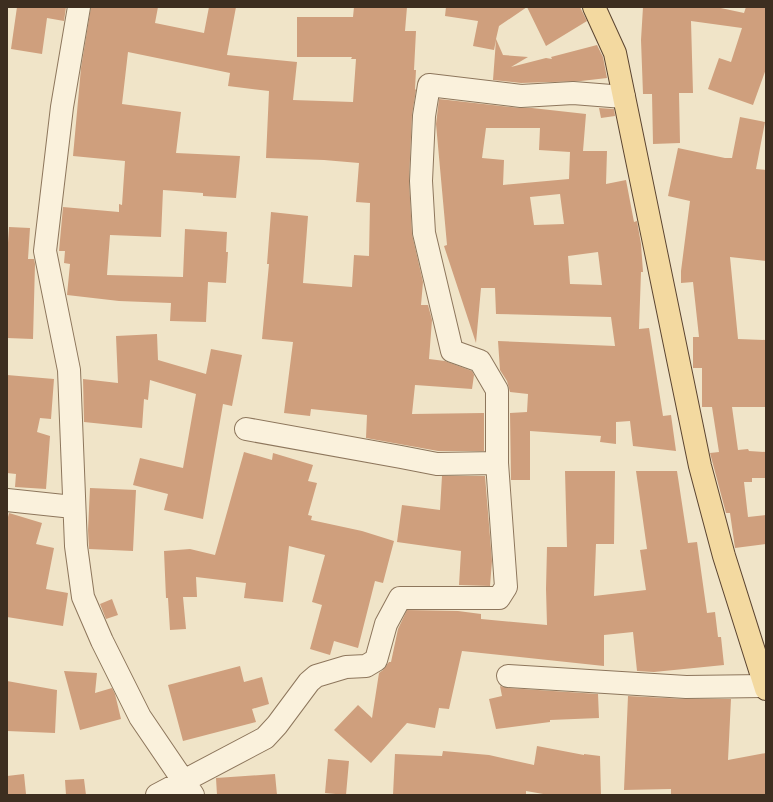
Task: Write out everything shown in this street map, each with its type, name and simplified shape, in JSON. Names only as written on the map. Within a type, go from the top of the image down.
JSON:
[{"type":"main road","points":[[594,7],[615,53],[700,466],[724,556],[766,688]]},
{"type":"street","points":[[79,7],[62,107],[45,251],[69,370],[73,507],[76,546],[83,597],[102,641],[140,717],[188,788]]},
{"type":"street","points":[[156,795],[188,788],[265,738],[277,725],[309,682],[316,676],[346,667],[366,666],[376,660],[386,624],[400,598],[499,598],[506,588],[497,463],[497,390],[480,361],[452,351],[424,233],[421,181],[424,116],[429,85],[521,96],[573,93],[624,97]]},
{"type":"street","points":[[246,429],[437,464],[497,463]]},
{"type":"street","points":[[7,500],[73,507]]},
{"type":"street","points":[[508,676],[686,687],[766,688]]},
{"type":"building","points":[[17,7],[66,7],[64,21],[47,18],[42,54],[11,49]]},
{"type":"building","points":[[91,7],[158,7],[155,23],[204,33],[209,7],[236,7],[227,55],[297,62],[293,100],[353,102],[356,59],[351,59],[352,57],[297,57],[297,17],[353,17],[354,7],[407,7],[405,31],[416,31],[414,70],[416,70],[416,90],[412,115],[409,180],[412,234],[423,282],[421,305],[428,305],[432,320],[429,359],[445,361],[472,371],[474,375],[472,389],[415,385],[412,414],[484,413],[484,451],[438,451],[366,438],[367,415],[311,409],[310,416],[284,413],[293,342],[262,339],[269,264],[267,264],[271,212],[308,216],[303,283],[352,287],[354,255],[369,256],[370,203],[356,202],[359,163],[266,158],[269,91],[228,86],[230,73],[128,52],[122,104],[181,112],[176,153],[240,156],[236,198],[203,196],[203,193],[163,190],[161,237],[110,235],[107,275],[183,277],[185,229],[227,232],[226,252],[228,252],[226,283],[208,282],[206,322],[170,321],[171,303],[119,301],[67,295],[70,264],[64,263],[65,251],[59,251],[63,207],[119,212],[119,204],[122,205],[125,161],[73,156],[81,68]]},
{"type":"building","points":[[446,7],[527,7],[499,26],[496,39],[503,55],[528,57],[511,67],[546,58],[552,59],[551,57],[597,45],[603,57],[607,78],[581,81],[521,83],[493,80],[496,40],[494,50],[473,46],[478,21],[445,16]]},
{"type":"building","points":[[527,7],[580,7],[587,21],[546,46]]},
{"type":"building","points":[[643,7],[716,7],[744,13],[746,7],[766,7],[766,69],[753,105],[708,89],[719,58],[731,62],[742,28],[691,21],[693,93],[679,93],[680,143],[653,144],[652,94],[643,94],[641,40]]},
{"type":"building","points":[[439,99],[586,114],[583,151],[607,151],[606,184],[626,180],[634,222],[637,221],[641,244],[643,272],[641,272],[639,329],[649,328],[663,416],[671,415],[676,451],[633,446],[630,421],[616,422],[616,444],[600,442],[601,436],[530,431],[530,480],[511,480],[510,413],[527,412],[528,394],[510,392],[507,381],[500,370],[498,341],[615,346],[611,317],[496,314],[495,288],[481,288],[476,343],[444,246],[447,245],[436,124]],"holes":[[[486,128],[540,128],[539,150],[570,152],[569,179],[503,185],[504,160],[482,158]],[[560,194],[564,224],[534,225],[530,197]],[[598,252],[602,285],[570,284],[568,256]]]},
{"type":"building","points":[[599,108],[614,109],[615,116],[601,118]]},
{"type":"building","points":[[740,117],[765,122],[756,169],[766,170],[766,261],[730,257],[738,339],[766,340],[766,407],[732,407],[738,450],[748,449],[749,451],[766,452],[766,478],[752,478],[752,482],[744,482],[748,517],[766,515],[766,544],[735,548],[730,513],[726,513],[710,453],[719,452],[712,407],[702,407],[702,368],[693,368],[693,337],[699,337],[693,282],[681,283],[681,271],[690,201],[668,196],[678,148],[725,158],[732,158]]},
{"type":"building","points":[[9,227],[30,228],[28,259],[34,259],[35,264],[33,339],[7,338],[7,258]]},
{"type":"building","points":[[157,334],[158,360],[206,374],[211,349],[242,355],[232,406],[223,404],[203,519],[164,510],[168,494],[133,485],[140,458],[183,468],[196,394],[150,380],[148,400],[144,399],[142,428],[84,422],[83,379],[118,383],[116,336]]},
{"type":"building","points":[[7,375],[54,379],[51,419],[40,418],[37,432],[50,436],[46,489],[15,487],[16,474],[7,473]]},
{"type":"building","points":[[244,452],[272,460],[273,453],[313,465],[308,481],[317,483],[308,515],[312,516],[311,520],[362,531],[394,541],[383,583],[375,581],[358,648],[334,641],[330,655],[310,649],[322,605],[312,602],[325,555],[289,546],[283,602],[244,598],[246,583],[196,577],[197,597],[183,597],[186,629],[170,630],[168,598],[166,598],[164,551],[190,549],[215,555]]},
{"type":"building","points":[[565,471],[615,471],[614,544],[596,544],[594,596],[646,590],[640,550],[647,549],[636,471],[677,471],[688,543],[697,542],[707,613],[715,612],[718,637],[721,637],[724,665],[654,672],[637,671],[633,632],[604,635],[604,666],[462,651],[449,709],[439,708],[435,728],[407,723],[371,763],[334,730],[358,705],[372,718],[379,673],[389,662],[391,662],[398,629],[407,610],[458,611],[481,614],[481,619],[547,625],[547,547],[567,547]]},
{"type":"building","points":[[442,476],[485,476],[492,561],[490,586],[459,585],[461,551],[397,542],[402,505],[440,510]]},
{"type":"building","points":[[90,488],[136,490],[133,551],[89,549],[88,530]]},
{"type":"building","points":[[9,513],[42,523],[36,544],[54,548],[46,589],[68,593],[63,626],[7,617],[7,521]]},
{"type":"building","points":[[112,599],[118,615],[106,619],[100,604]]},
{"type":"building","points":[[240,666],[244,682],[262,677],[269,704],[252,709],[256,722],[183,741],[168,685]]},
{"type":"building","points":[[64,671],[97,673],[95,693],[112,688],[115,694],[121,719],[80,730]]},
{"type":"building","points":[[7,681],[57,690],[55,733],[7,731]]},
{"type":"building","points":[[500,686],[507,688],[598,694],[599,718],[550,720],[550,722],[496,729],[489,699],[502,696]]},
{"type":"building","points":[[628,696],[685,699],[731,699],[728,760],[766,753],[766,794],[671,795],[671,789],[624,790]]},
{"type":"building","points":[[537,746],[584,755],[600,756],[601,795],[549,795],[526,791],[526,795],[393,795],[395,754],[442,756],[443,751],[489,755],[534,765]]},
{"type":"building","points":[[328,759],[349,761],[346,795],[325,793]]},
{"type":"building","points":[[24,774],[26,794],[7,795],[7,776]]},
{"type":"building","points":[[275,774],[277,795],[217,795],[216,778]]},
{"type":"building","points":[[84,779],[86,795],[66,795],[65,780]]}]
